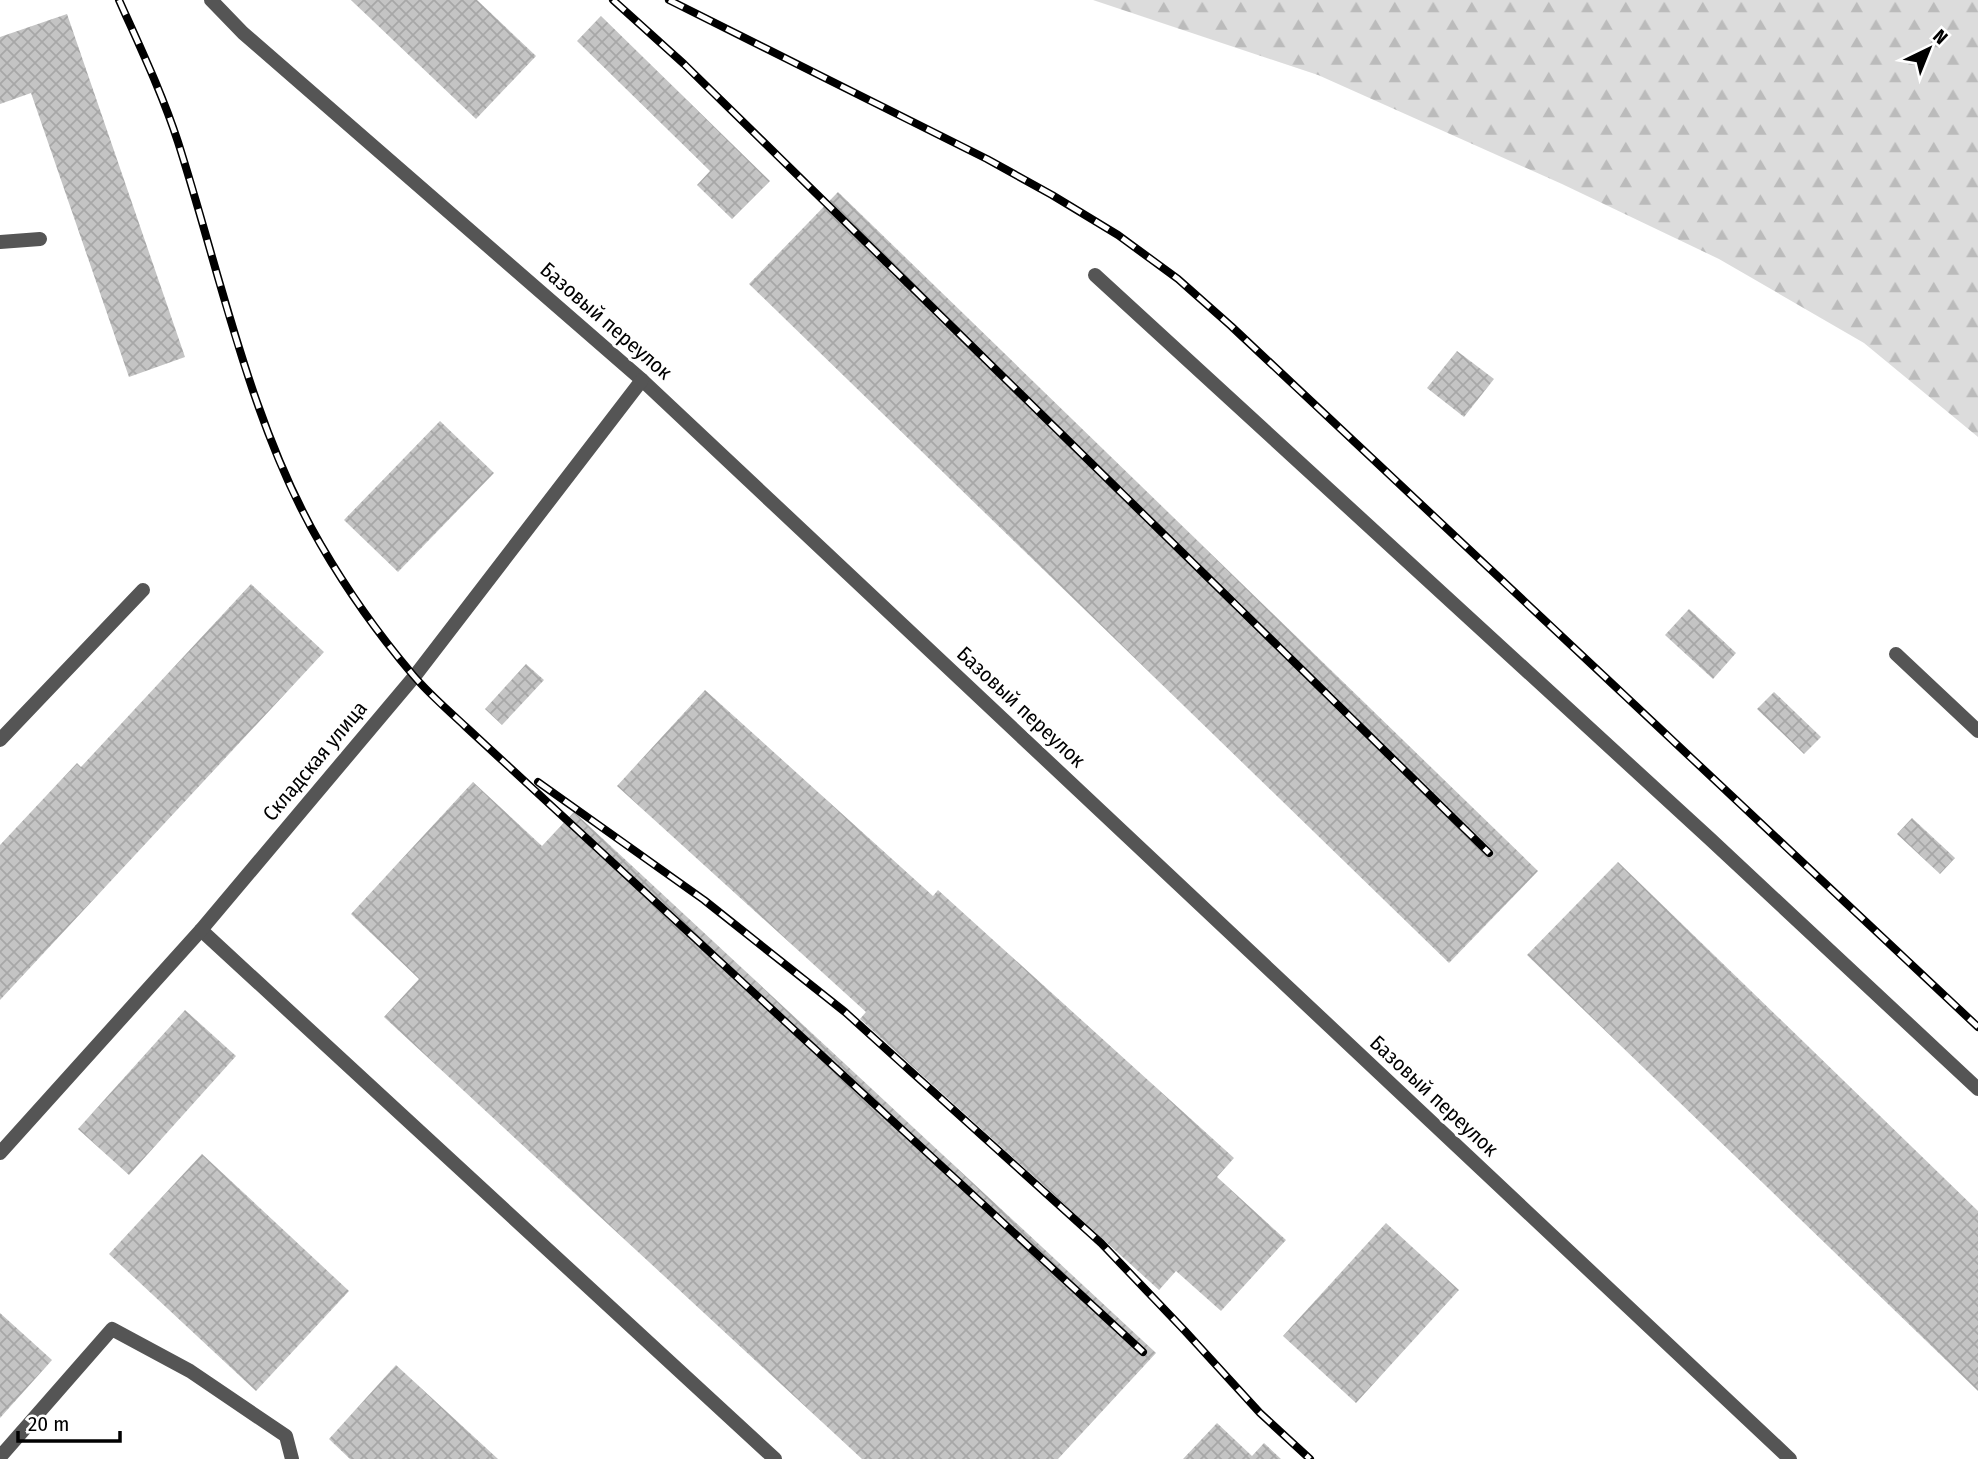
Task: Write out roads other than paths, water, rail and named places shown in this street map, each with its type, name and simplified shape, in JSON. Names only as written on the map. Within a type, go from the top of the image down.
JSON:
[{"type":"street","name":"Базовый переулок","points":[[211,0],[243,33],[642,380],[1790,1459]]},
{"type":"street","points":[[0,242],[40,239]]},
{"type":"street","points":[[1095,275],[1698,828],[1978,1089]]},
{"type":"street","name":"Складская улица","points":[[0,1153],[201,930],[414,677],[642,380]]},
{"type":"street","points":[[0,740],[143,590]]},
{"type":"street","points":[[1896,654],[1978,731]]},
{"type":"street","points":[[201,930],[775,1459]]},
{"type":"street","points":[[0,1457],[112,1329],[190,1371],[286,1436],[292,1459]]},
{"type":"railway","points":[[119,0],[172,124],[239,348],[275,450],[296,499],[321,545],[376,628],[413,675],[439,702],[1143,1352]]},
{"type":"railway","points":[[613,0],[684,64],[1489,853]]},
{"type":"railway","points":[[669,0],[987,159],[1118,235],[1178,279],[1978,1027]]},
{"type":"railway","points":[[538,782],[704,900],[845,1012],[1101,1243],[1260,1413],[1310,1459]]}]
